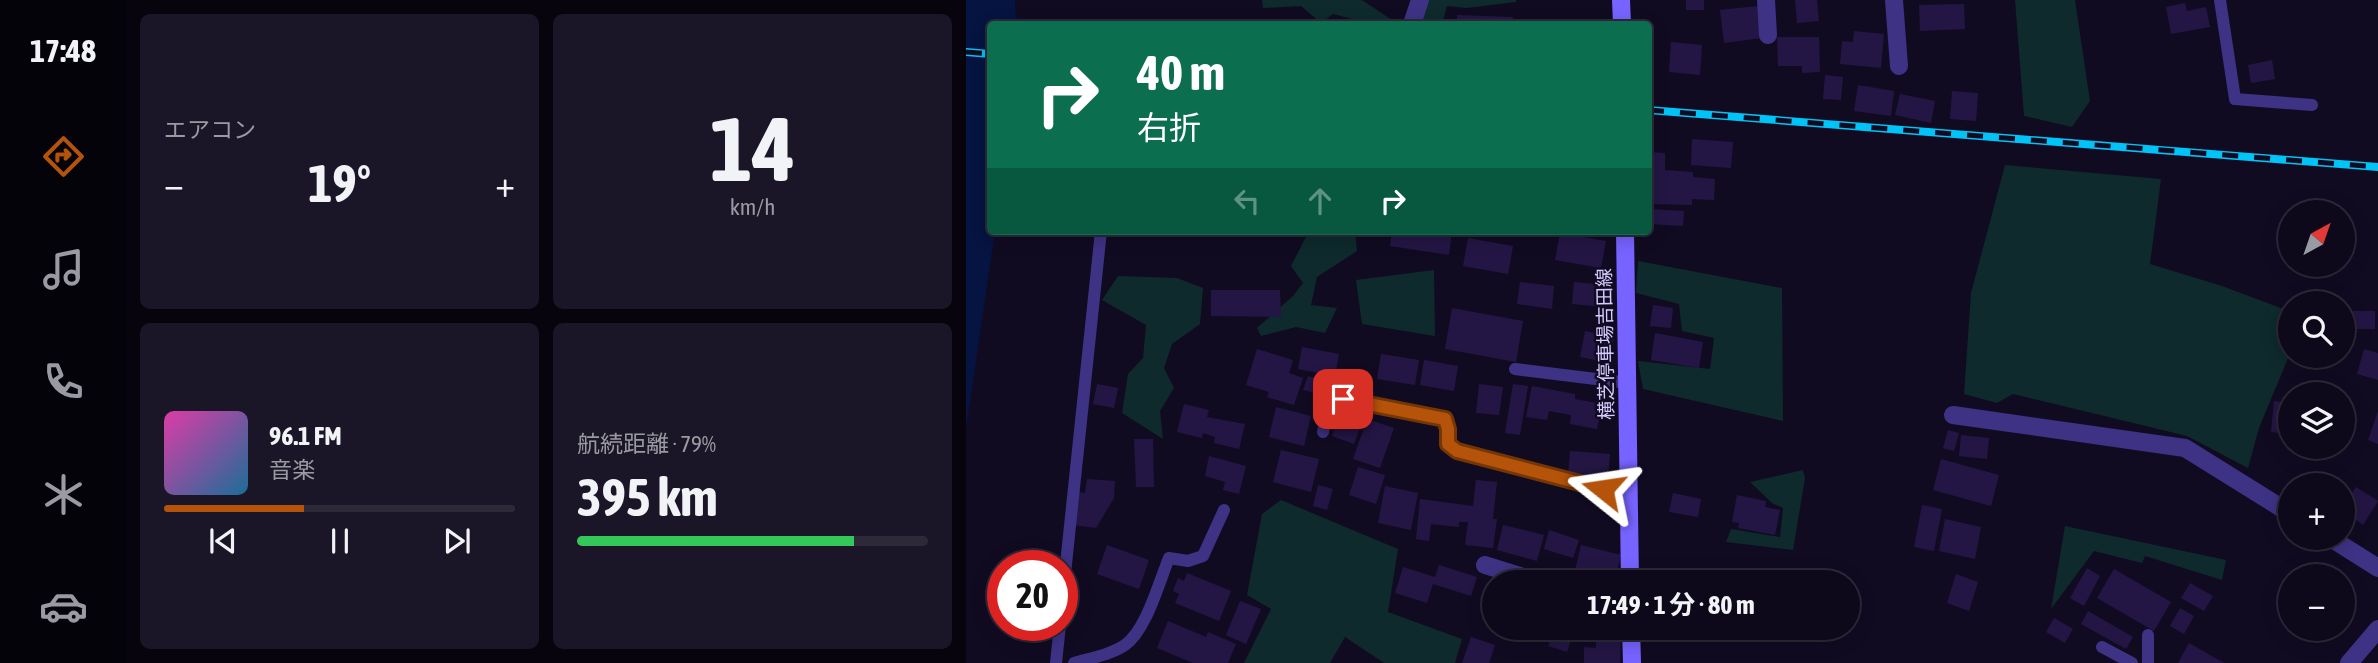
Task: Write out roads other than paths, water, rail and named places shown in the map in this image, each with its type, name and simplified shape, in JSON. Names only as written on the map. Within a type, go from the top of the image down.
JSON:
[{"type":"main road","points":[[1622,0],[1622,21]]},
{"type":"main road","name":"横芝停車場吉田線","points":[[1625,235],[1630,570]]},
{"type":"main road","points":[[1631,640],[1632,663]]},
{"type":"street","points":[[1413,21],[1420,0]]},
{"type":"street","points":[[1766,0],[1768,35]]},
{"type":"street","points":[[1894,0],[1899,66]]},
{"type":"street","points":[[1953,415],[2185,448],[2278,506]]},
{"type":"street","points":[[2350,550],[2378,568]]},
{"type":"street","points":[[1485,565],[1501,570]]},
{"type":"street","points":[[2349,663],[2378,629]]},
{"type":"lane","points":[[2220,0],[2235,99],[2312,105]]},
{"type":"lane","points":[[1067,550],[1101,235]]},
{"type":"lane","points":[[1515,369],[1628,383]]},
{"type":"lane","points":[[1323,432],[1328,406],[1343,399],[1445,419],[1448,444],[1457,451],[1627,496]]},
{"type":"lane","points":[[1074,663],[1111,652],[1127,644],[1141,626],[1169,558],[1188,561],[1203,556],[1224,510]]},
{"type":"lane","points":[[2148,635],[2148,663]]},
{"type":"lane","points":[[1056,663],[1058,641]]},
{"type":"lane","points":[[2102,647],[2132,663]]},
{"type":"water","points":[[966,0],[1015,0],[1016,18],[1046,21],[987,21],[987,235],[994,235],[966,429]]},
{"type":"railway","points":[[966,52],[987,54]]},
{"type":"railway","points":[[1652,110],[2378,167]]}]
